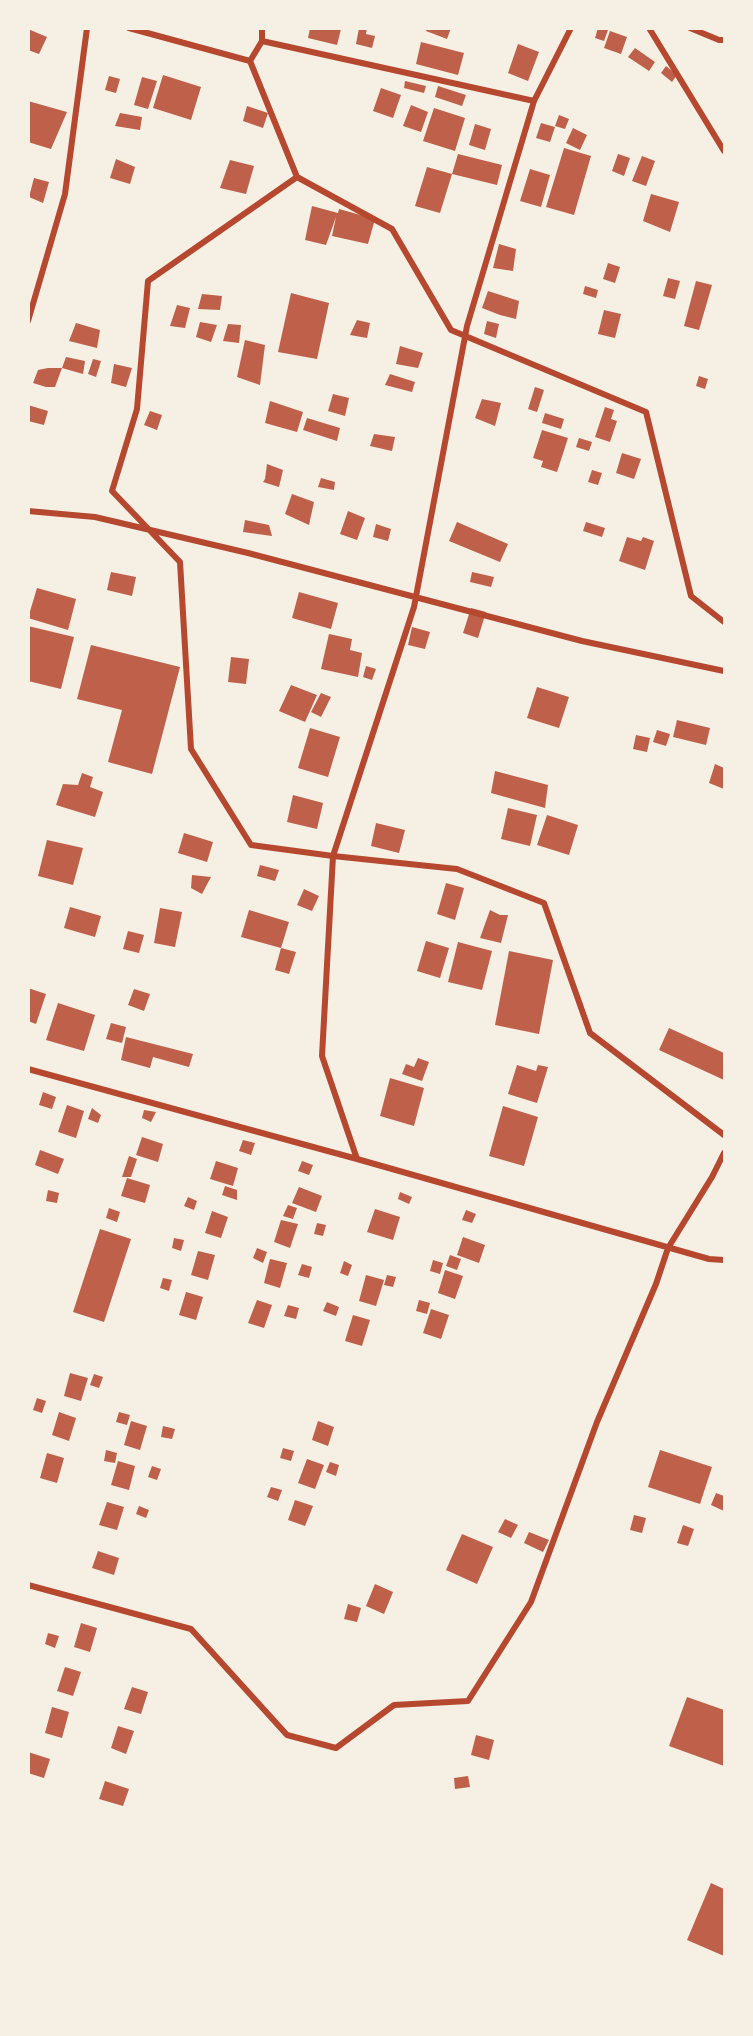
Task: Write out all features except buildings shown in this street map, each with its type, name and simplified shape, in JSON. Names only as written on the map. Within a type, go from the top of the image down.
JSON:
[{"type":"street","points":[[28,321],[65,194],[87,28]]},
{"type":"street","points":[[129,28],[250,61]]},
{"type":"street","points":[[250,61],[262,41],[262,28]]},
{"type":"street","points":[[357,1159],[322,1056],[333,856],[416,597],[465,336],[534,101],[571,28]]},
{"type":"street","points":[[649,28],[724,151]]},
{"type":"street","points":[[690,28],[724,40]]},
{"type":"street","points":[[262,41],[534,101]]},
{"type":"street","points":[[250,61],[297,177],[392,229],[452,330],[646,412],[691,596],[724,622]]},
{"type":"street","points":[[297,177],[148,282],[137,409],[112,491],[180,562],[191,749],[251,845],[457,869],[544,903],[590,1033],[724,1135]]},
{"type":"street","points":[[28,511],[95,517],[582,641],[724,671]]},
{"type":"street","points":[[28,1069],[357,1159],[668,1248],[709,1259],[724,1260]]},
{"type":"street","points":[[28,1585],[191,1629],[287,1735],[336,1748],[394,1705],[468,1701],[531,1602],[597,1422],[656,1284],[668,1248],[712,1177],[724,1153]]}]
